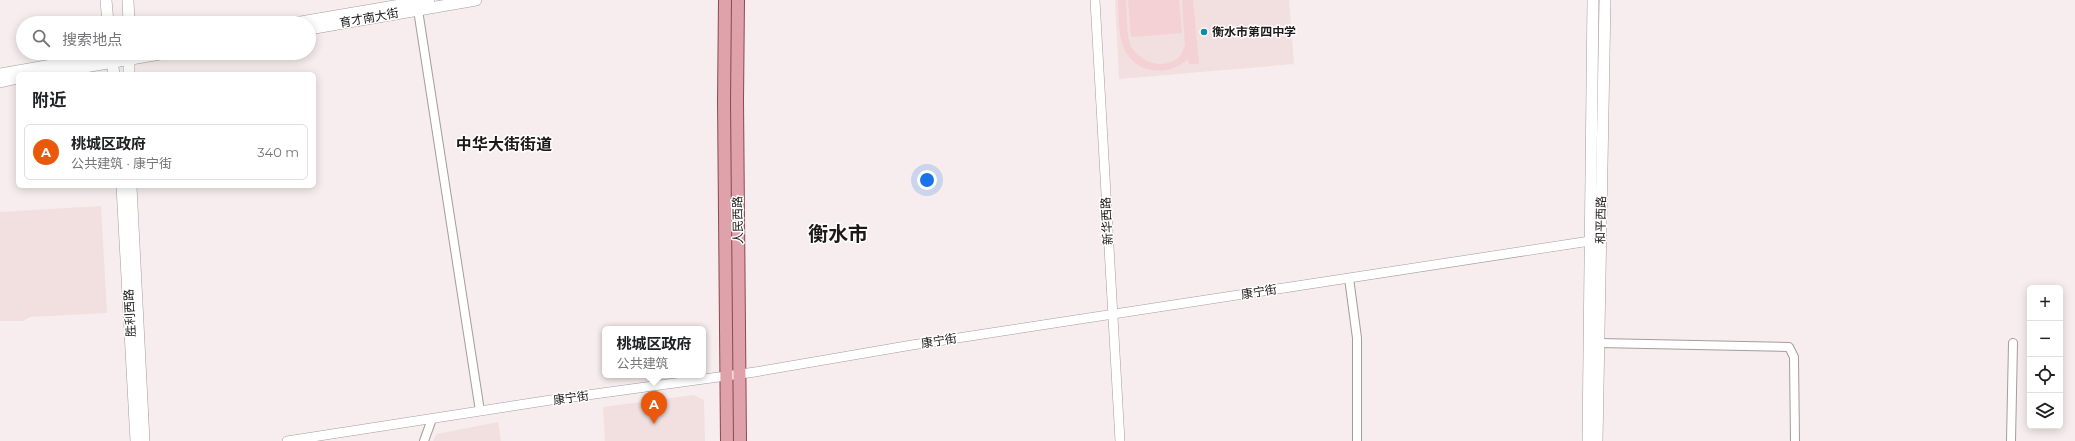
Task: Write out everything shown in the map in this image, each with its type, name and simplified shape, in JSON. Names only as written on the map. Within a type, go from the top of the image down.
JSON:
[{"type":"main road","points":[[106,0],[107,16]]},
{"type":"main road","points":[[128,0],[129,16]]},
{"type":"main road","name":"育才南大街","points":[[316,19],[429,0]]},
{"type":"main road","name":"育才南大街","points":[[316,28],[476,0]]},
{"type":"main road","name":"人民西路","points":[[725,0],[724,101],[727,441]]},
{"type":"main road","name":"人民西路","points":[[738,0],[737,101],[740,441]]},
{"type":"main road","name":"和平西路","points":[[1588,441],[1594,0]]},
{"type":"main road","name":"和平西路","points":[[1597,441],[1605,0]]},
{"type":"main road","points":[[0,74],[93,60]]},
{"type":"main road","points":[[52,72],[102,60]]},
{"type":"main road","points":[[115,72],[118,60]]},
{"type":"main road","points":[[121,60],[129,72]]},
{"type":"main road","points":[[0,82],[16,78]]},
{"type":"main road","name":"胜利西路","points":[[122,188],[136,441]]},
{"type":"main road","name":"胜利西路","points":[[131,188],[144,441]]},
{"type":"street","name":"新华西路","points":[[1095,0],[1120,441]]},
{"type":"street","points":[[418,10],[480,411]]},
{"type":"street","name":"康宁街","points":[[287,441],[480,411],[740,374],[1113,314],[1590,241]]},
{"type":"street","points":[[1349,278],[1357,338],[1357,441]]},
{"type":"street","points":[[2011,441],[2013,343]]},
{"type":"street","points":[[1599,344],[1789,347],[1794,357],[1795,441]]},
{"type":"street","points":[[424,441],[432,419]]},
{"type":"shaded area","name":"衡水市第四中学","points":[[1115,0],[1289,0],[1294,64],[1119,79]]},
{"type":"shaded area","points":[[1118,0],[1126,0],[1130,44],[1139,56],[1145,60],[1160,64],[1174,61],[1180,56],[1185,45],[1182,0],[1193,0],[1199,64],[1189,64],[1188,59],[1171,69],[1161,71],[1152,70],[1135,63],[1128,55],[1121,41]]},
{"type":"shaded area","points":[[1128,0],[1179,0],[1182,33],[1131,37]]},
{"type":"shaded area","points":[[101,206],[107,313],[30,317],[23,321],[0,321],[0,212]]},
{"type":"shaded area","points":[[694,395],[704,400],[705,441],[605,441],[603,407]]},
{"type":"shaded area","points":[[498,422],[501,441],[433,441],[437,434]]},
{"type":"place","name":"衡水市第四中学","points":[[1204,32]]},
{"type":"place","name":"桃城区政府","points":[[654,424]]},
{"type":"district","name":"中华大街街道","points":[[504,144]]},
{"type":"district","name":"衡水市","points":[[838,234]]}]
